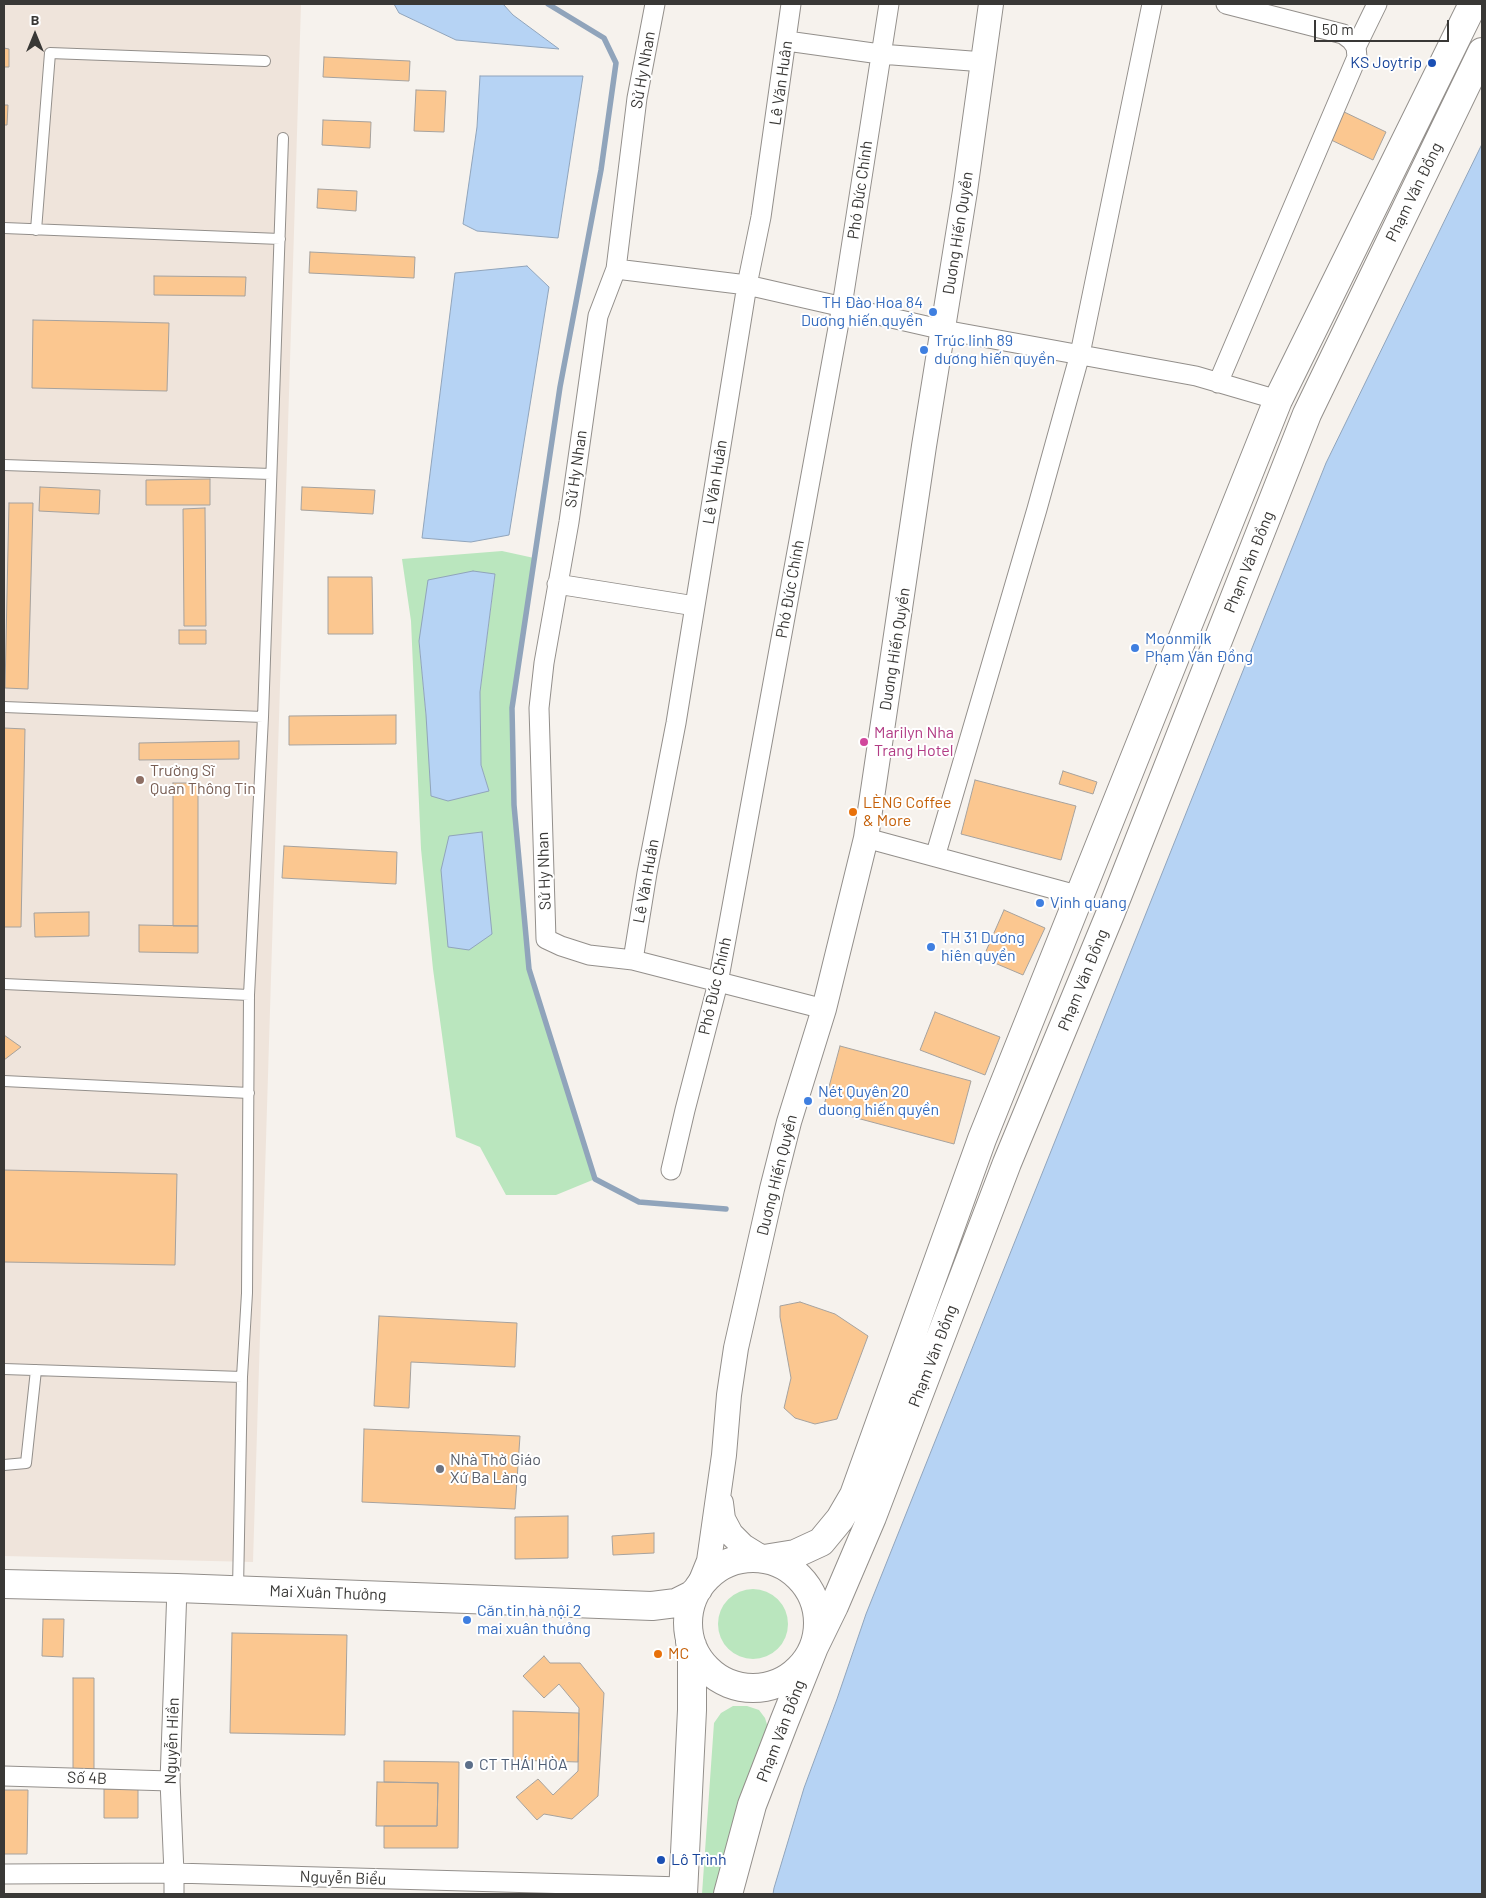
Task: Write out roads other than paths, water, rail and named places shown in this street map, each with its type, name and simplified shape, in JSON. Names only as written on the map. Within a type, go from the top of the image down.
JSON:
[{"type":"main road","name":"Phạm Văn Đồng","points":[[764,1559],[795,1554],[821,1542],[840,1520],[854,1495],[982,1139],[1278,400],[1473,4]]},
{"type":"main road","name":"Phạm Văn Đồng","points":[[728,1894],[752,1805],[814,1647],[834,1606],[872,1517],[1007,1163],[1111,912],[1307,414],[1482,52]]},
{"type":"main road","points":[[1278,400],[1307,414]]},
{"type":"main road","points":[[683,1891],[692,1710],[692,1644],[688,1626],[690,1606],[698,1588],[711,1574],[727,1564],[746,1558],[764,1559],[783,1565],[799,1576],[810,1592],[817,1609],[818,1628],[814,1647],[804,1664],[789,1677],[771,1685],[752,1688],[732,1684],[715,1676],[701,1662],[692,1644]]},
{"type":"main road","name":"Mai Xuân Thưởng","points":[[4,1584],[238,1590],[652,1606],[676,1603],[692,1595],[698,1588]]},
{"type":"main road","name":"Mai Xuân Thưởng","points":[[652,1606],[669,1614],[681,1624],[692,1644]]},
{"type":"street","name":"Sử Hy Nhan","points":[[633,960],[589,955],[561,946],[546,938],[539,708],[544,662],[569,522],[598,316],[616,269],[638,98],[655,4]]},
{"type":"street","name":"Lê Văn Huân","points":[[633,960],[696,606],[747,285],[761,217],[791,4]]},
{"type":"street","name":"Phó Đức Chính","points":[[671,1170],[718,983],[842,306],[889,4]]},
{"type":"street","name":"Duơng Hiến Quyền","points":[[698,1588],[709,1560],[720,1491],[736,1348],[789,1122],[824,1008],[866,838],[924,446],[944,330],[991,4]]},
{"type":"street","points":[[935,857],[1037,510],[1080,354],[1152,4]]},
{"type":"street","points":[[1218,383],[1357,57],[1356,47],[1343,34],[1226,4]]},
{"type":"street","points":[[1356,47],[1378,4]]},
{"type":"street","points":[[787,41],[880,54],[984,62]]},
{"type":"street","points":[[616,269],[747,285],[944,330],[1196,376],[1278,400]]},
{"type":"street","points":[[557,584],[696,606]]},
{"type":"street","points":[[866,838],[1080,896]]},
{"type":"street","points":[[633,960],[718,983],[824,1008]]},
{"type":"street","name":"Duơng Hiến Quyền","points":[[720,1491],[723,1518],[731,1534],[743,1546],[764,1559]]},
{"type":"street","name":"Nguyễn Hiền","points":[[174,1894],[170,1781],[177,1588]]},
{"type":"street","name":"Số 4B","points":[[4,1776],[170,1781]]},
{"type":"street","name":"Nguyễn Biểu","points":[[4,1874],[174,1873],[683,1891]]},
{"type":"lane","points":[[36,230],[50,53],[265,61]]},
{"type":"lane","points":[[238,1590],[242,1377],[247,1293],[249,995],[263,717],[284,138]]},
{"type":"lane","points":[[4,228],[280,239]]},
{"type":"lane","points":[[4,465],[271,474]]},
{"type":"lane","points":[[4,707],[263,717]]},
{"type":"lane","points":[[4,984],[249,995]]},
{"type":"lane","points":[[4,1082],[249,1093]]},
{"type":"lane","points":[[4,1369],[242,1377]]},
{"type":"lane","points":[[4,1465],[26,1464],[36,1370]]},
{"type":"water","points":[[394,4],[503,4],[513,15],[559,49],[456,40],[399,13]]},
{"type":"water","points":[[480,76],[583,76],[558,238],[477,231],[463,224],[477,127]]},
{"type":"water","points":[[1482,144],[1482,1894],[773,1894],[804,1788],[866,1614],[1326,463]]},
{"type":"water","points":[[527,266],[549,287],[509,535],[471,542],[422,538],[455,273]]},
{"type":"water","points":[[473,571],[495,574],[480,692],[481,765],[489,791],[448,801],[431,796],[419,641],[428,580]]},
{"type":"water","points":[[482,832],[492,934],[469,950],[448,947],[441,870],[449,836]]},
{"type":"waterway","points":[[548,4],[604,38],[616,63],[601,170],[560,387],[512,708],[514,805],[529,969],[595,1179],[639,1202],[726,1209]]},
{"type":"place","name":"KS Joytrip","points":[[1432,63]]},
{"type":"place","name":"TH Đào Hoa 84 Dương hiến quyền","points":[[933,312]]},
{"type":"place","name":"Trúc linh 89 dương hiến quyền","points":[[924,350]]},
{"type":"place","name":"Moonmilk Phạm Văn Đồng","points":[[1135,648]]},
{"type":"place","name":"Marilyn Nha Trang Hotel","points":[[864,742]]},
{"type":"place","name":"Trường Sĩ Quan Thông Tin","points":[[140,780]]},
{"type":"place","name":"LÈNG Coffee & More","points":[[853,812]]},
{"type":"place","name":"Vinh quang","points":[[1040,903]]},
{"type":"place","name":"TH 31 Dương hiên quyền","points":[[931,947]]},
{"type":"place","name":"Nét Quyên 20 duong hiến quyền","points":[[808,1101]]},
{"type":"place","name":"Nhà Thờ Giáo Xứ Ba Làng","points":[[440,1469]]},
{"type":"place","name":"Căn tin hà nội 2 mai xuân thưởng","points":[[467,1620]]},
{"type":"place","name":"MC","points":[[658,1654]]},
{"type":"place","name":"CT THÁI HÒA","points":[[469,1765]]},
{"type":"place","name":"Lô Trình","points":[[661,1860]]}]
